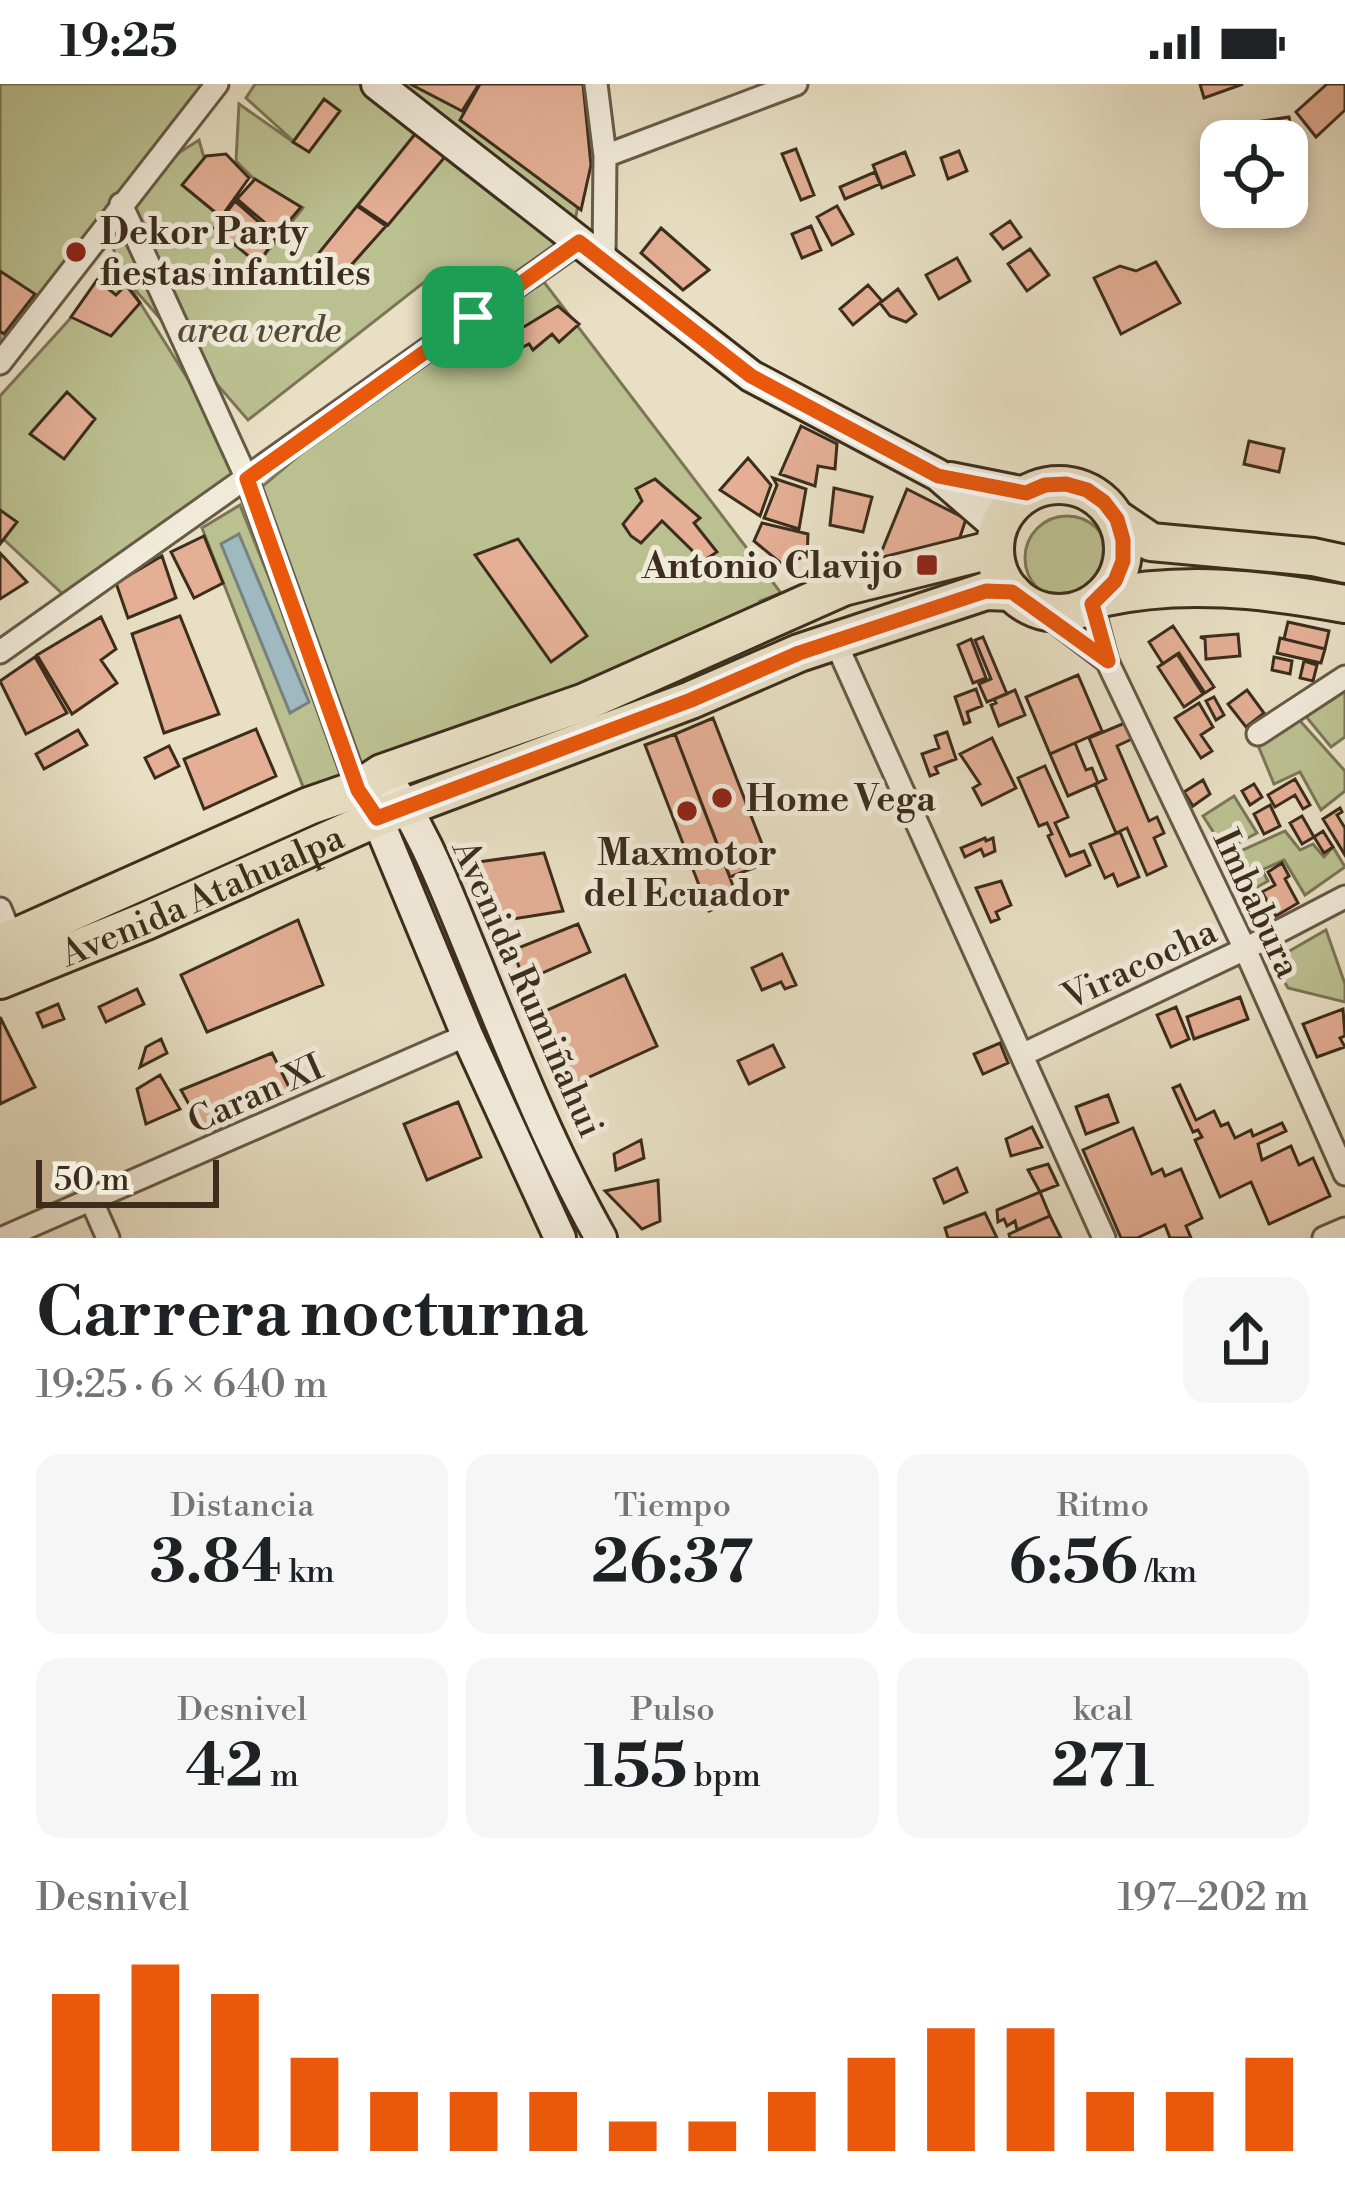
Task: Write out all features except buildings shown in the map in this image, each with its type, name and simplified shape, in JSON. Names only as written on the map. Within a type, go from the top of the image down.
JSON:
[{"type":"main road","points":[[377,84],[751,376],[938,476],[1026,493]]},
{"type":"main road","points":[[938,476],[997,538]]},
{"type":"main road","points":[[1345,564],[1151,542],[1087,490],[1066,484],[1045,485],[1026,493],[1010,508],[997,538],[1003,580],[1012,592],[1043,612],[1062,614],[1152,587],[1192,586],[1345,604]]},
{"type":"main road","points":[[1096,601],[1115,581],[1123,561],[1117,519]]},
{"type":"main road","name":"Avenida Atahualpa","points":[[0,980],[146,921],[381,797],[843,587],[997,538]]},
{"type":"main road","name":"Avenida Atahualpa","points":[[4,930],[309,806],[381,797],[986,591],[1012,592]]},
{"type":"main road","name":"Avenida Rumiñahui","points":[[381,797],[467,1035],[560,1238]]},
{"type":"main road","name":"Avenida Rumiñahui","points":[[381,797],[591,1235]]},
{"type":"street","points":[[0,363],[217,84]]},
{"type":"street","points":[[596,84],[605,156],[604,261]]},
{"type":"street","points":[[605,156],[796,84]]},
{"type":"street","points":[[121,204],[247,479],[381,797]]},
{"type":"street","points":[[0,652],[579,242]]},
{"type":"street","name":"Imbabura","points":[[1096,601],[1108,661],[1345,1174]]},
{"type":"street","name":"Imbabura","points":[[1043,612],[1108,661]]},
{"type":"street","points":[[835,641],[1104,1238]]},
{"type":"street","points":[[1258,734],[1345,677]]},
{"type":"street","name":"Viracocha","points":[[1024,1054],[1345,897]]},
{"type":"street","name":"Caran XI","points":[[3,1238],[467,1035]]},
{"type":"street","points":[[92,1202],[108,1238]]},
{"type":"street","points":[[1324,1238],[1345,1229]]},
{"type":"green space","name":"area verde","points":[[0,84],[217,84],[150,171],[199,140],[221,217],[214,228],[258,263],[303,208],[254,179],[236,161],[239,104],[299,146],[246,98],[255,84],[370,84],[424,123],[310,265],[337,282],[454,146],[579,242],[532,281],[537,287],[544,282],[781,593],[760,601],[762,606],[562,696],[357,776],[250,497],[322,436],[483,316],[454,279],[441,273],[248,420],[124,277],[189,381],[237,480],[66,597],[0,536],[0,396],[117,267],[109,222],[0,352]]},
{"type":"green space","points":[[388,84],[588,84],[594,111],[575,222]]},
{"type":"green space","points":[[240,505],[352,786],[309,802],[202,528]]},
{"type":"green space","points":[[1067,516],[1097,528],[1109,558],[1097,588],[1067,600],[1037,588],[1025,558],[1037,528]]},
{"type":"green space","points":[[1345,673],[1345,737],[1331,747],[1299,708]]},
{"type":"green space","points":[[1293,713],[1345,771],[1345,791],[1321,810],[1300,772],[1274,784],[1257,743]]},
{"type":"green space","points":[[1234,796],[1257,833],[1225,850],[1203,816]]},
{"type":"green space","points":[[1285,831],[1300,850],[1313,844],[1324,857],[1333,847],[1345,867],[1305,895],[1284,860],[1262,870],[1268,881],[1243,895],[1225,858]]},
{"type":"green space","points":[[1326,930],[1345,984],[1345,1002],[1288,988],[1272,961]]},
{"type":"water","points":[[239,534],[309,702],[290,713],[221,544]]},
{"type":"place","name":"Dekor Party fiestas infantiles","points":[[76,252]]},
{"type":"place","name":"Antonio Clavijo","points":[[927,565]]},
{"type":"place","name":"Home Vega","points":[[722,798]]},
{"type":"place","name":"Maxmotor del Ecuador","points":[[687,811]]},
{"type":"route","points":[[579,242],[751,376],[938,476],[1026,493],[1045,485],[1087,490],[1117,519],[1123,540],[1123,561],[1115,581],[1092,604],[1108,661],[1012,592],[986,591],[799,653],[691,700],[377,818],[358,790],[247,479],[473,317],[579,242]]}]
